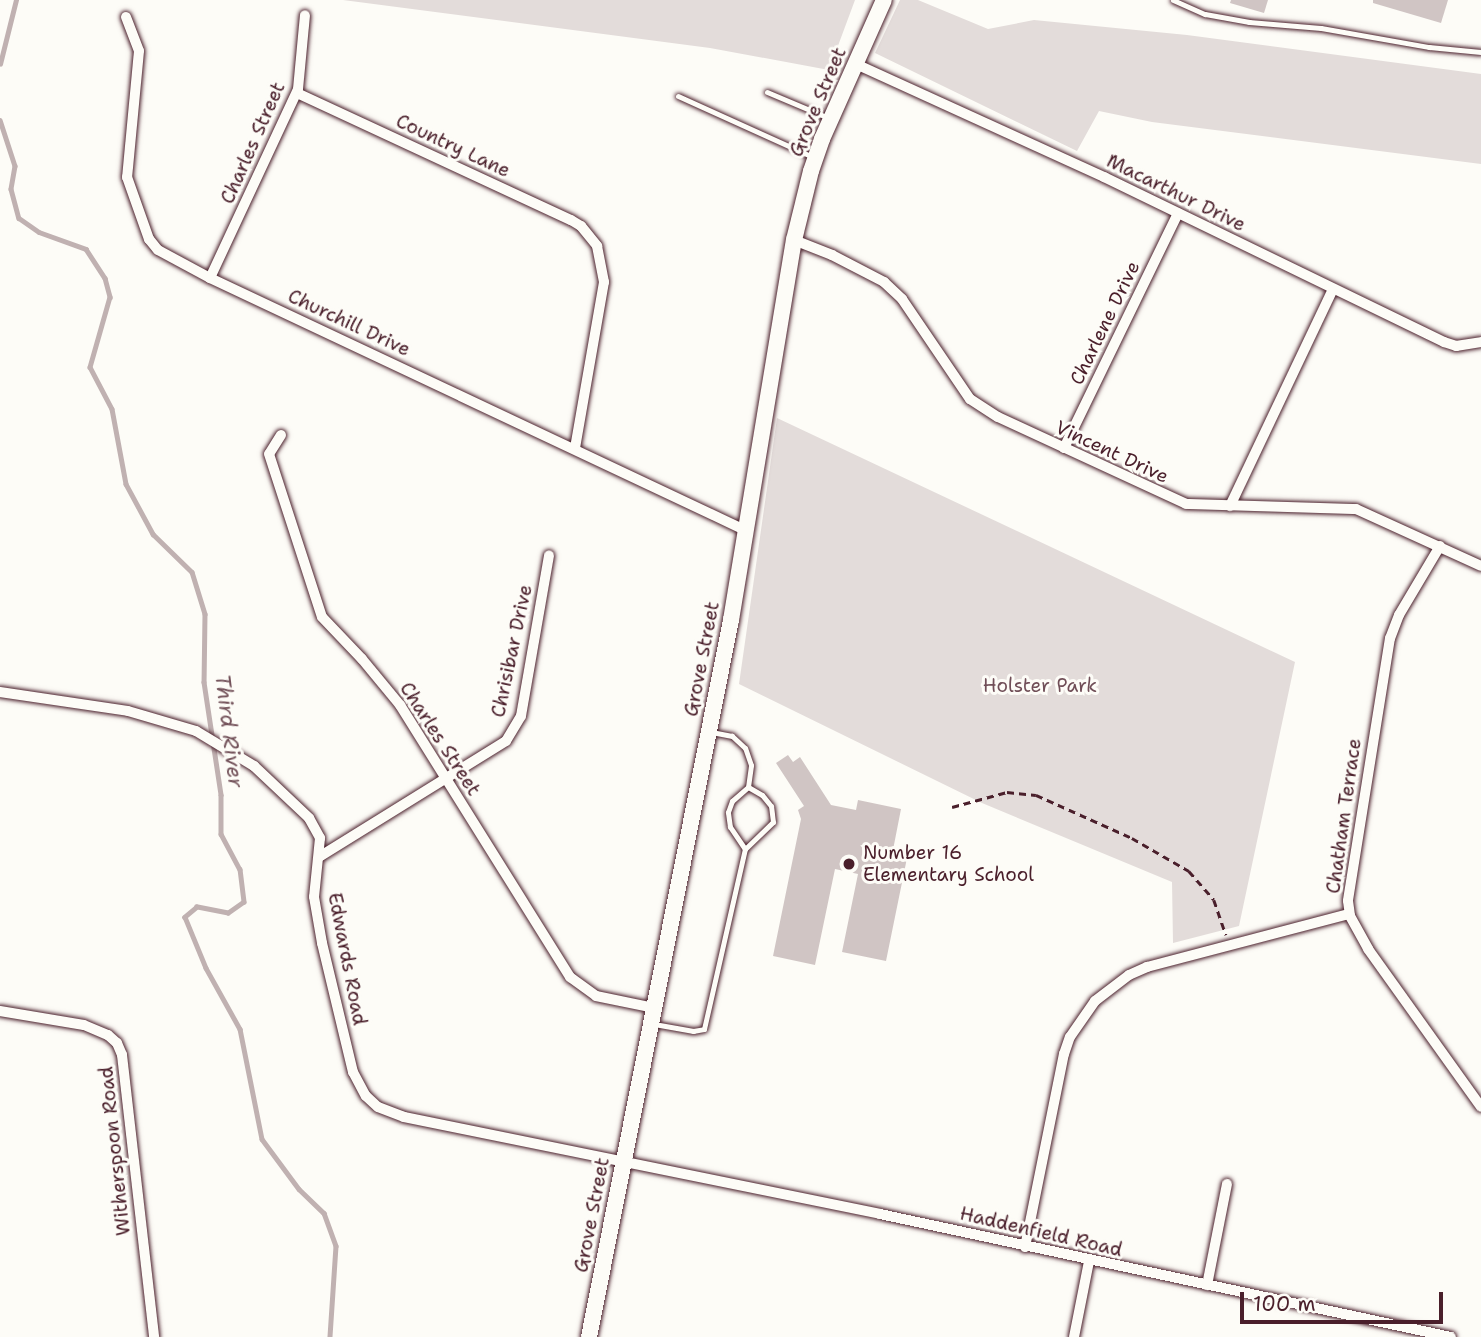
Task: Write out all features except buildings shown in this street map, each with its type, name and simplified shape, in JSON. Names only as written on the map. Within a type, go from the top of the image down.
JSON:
[{"type":"street","name":"Grove Street","points":[[589,1337],[747,531],[794,240],[816,158],[884,0]]},
{"type":"street","name":"Charles Street","points":[[210,278],[297,93],[305,15]]},
{"type":"street","name":"Churchill Drive","points":[[126,17],[139,51],[136,107],[128,138],[127,165],[134,198],[149,239],[158,250],[210,278],[747,531]]},
{"type":"street","name":"Macarthur Drive","points":[[856,64],[1178,213],[1444,342],[1457,346],[1481,342]]},
{"type":"street","name":"Country Lane","points":[[297,93],[571,220],[590,237],[601,257],[604,282],[576,449]]},
{"type":"street","name":"Charlene Drive","points":[[1064,448],[1178,213]]},
{"type":"street","name":"Vincent Drive","points":[[794,240],[869,272],[884,282],[902,299],[970,399],[998,417],[1186,504],[1356,509],[1481,566]]},
{"type":"street","points":[[1230,506],[1333,289]]},
{"type":"street","name":"Charles Street","points":[[281,435],[269,454],[321,617],[383,683],[570,976],[596,996],[653,1016]]},
{"type":"street","name":"Chatham Terrace","points":[[1440,546],[1399,615],[1390,638],[1348,885],[1349,914],[1368,949],[1481,1107]]},
{"type":"street","name":"Chrisibar Drive","points":[[318,857],[498,748],[517,725],[532,663],[549,555]]},
{"type":"street","name":"Edwards Road","points":[[0,692],[128,711],[174,723],[214,740],[254,766],[309,818],[320,838],[314,897],[322,943],[353,1072],[371,1102],[404,1117],[624,1161]]},
{"type":"street","points":[[1025,1247],[1064,1054],[1082,1019],[1095,1001],[1129,975],[1167,960],[1349,914]]},
{"type":"street","name":"Witherspoon Road","points":[[0,1011],[85,1025],[108,1035],[117,1043],[122,1055],[154,1337]]},
{"type":"street","name":"Haddenfield Road","points":[[624,1161],[1451,1337]]},
{"type":"street","points":[[1208,1285],[1227,1184]]},
{"type":"street","points":[[1074,1337],[1089,1261]]},
{"type":"lane","points":[[1173,0],[1205,14],[1249,22],[1321,28],[1429,47],[1481,52]]},
{"type":"lane","points":[[767,92],[832,119]]},
{"type":"lane","points":[[678,96],[816,158]]},
{"type":"lane","points":[[709,732],[732,736],[746,748],[751,765],[748,787],[732,801],[728,812],[730,827],[745,849]]},
{"type":"lane","points":[[653,1016],[693,1031],[704,1029],[745,849],[773,822],[771,806],[762,794],[748,787]]},
{"type":"path","points":[[952,807],[1007,792],[1036,795],[1132,838],[1189,870],[1214,900],[1229,945]]},
{"type":"green space","points":[[343,0],[855,0],[829,70],[710,48]]},
{"type":"green space","points":[[900,0],[918,0],[988,29],[1034,20],[1187,35],[1481,74],[1481,164],[1152,122],[1099,111],[1077,151],[875,53]]},
{"type":"green space","name":"Holster Park","points":[[777,418],[1295,662],[1239,926],[1173,943],[1172,882],[982,803],[739,684]]},
{"type":"waterway","name":"Third River","points":[[0,64],[16,0]]},
{"type":"waterway","name":"Third River","points":[[0,120],[15,166],[11,189],[19,218],[39,232],[86,249],[105,278],[110,297],[90,367],[112,409],[126,484],[153,534],[192,572],[205,614],[204,682],[221,795],[221,834],[240,869],[244,902],[228,913],[197,907],[185,917],[206,968],[240,1029],[262,1139],[299,1189],[324,1213],[336,1246],[330,1337]]},
{"type":"place","name":"Number 16 Elementary School","points":[[849,864]]}]
